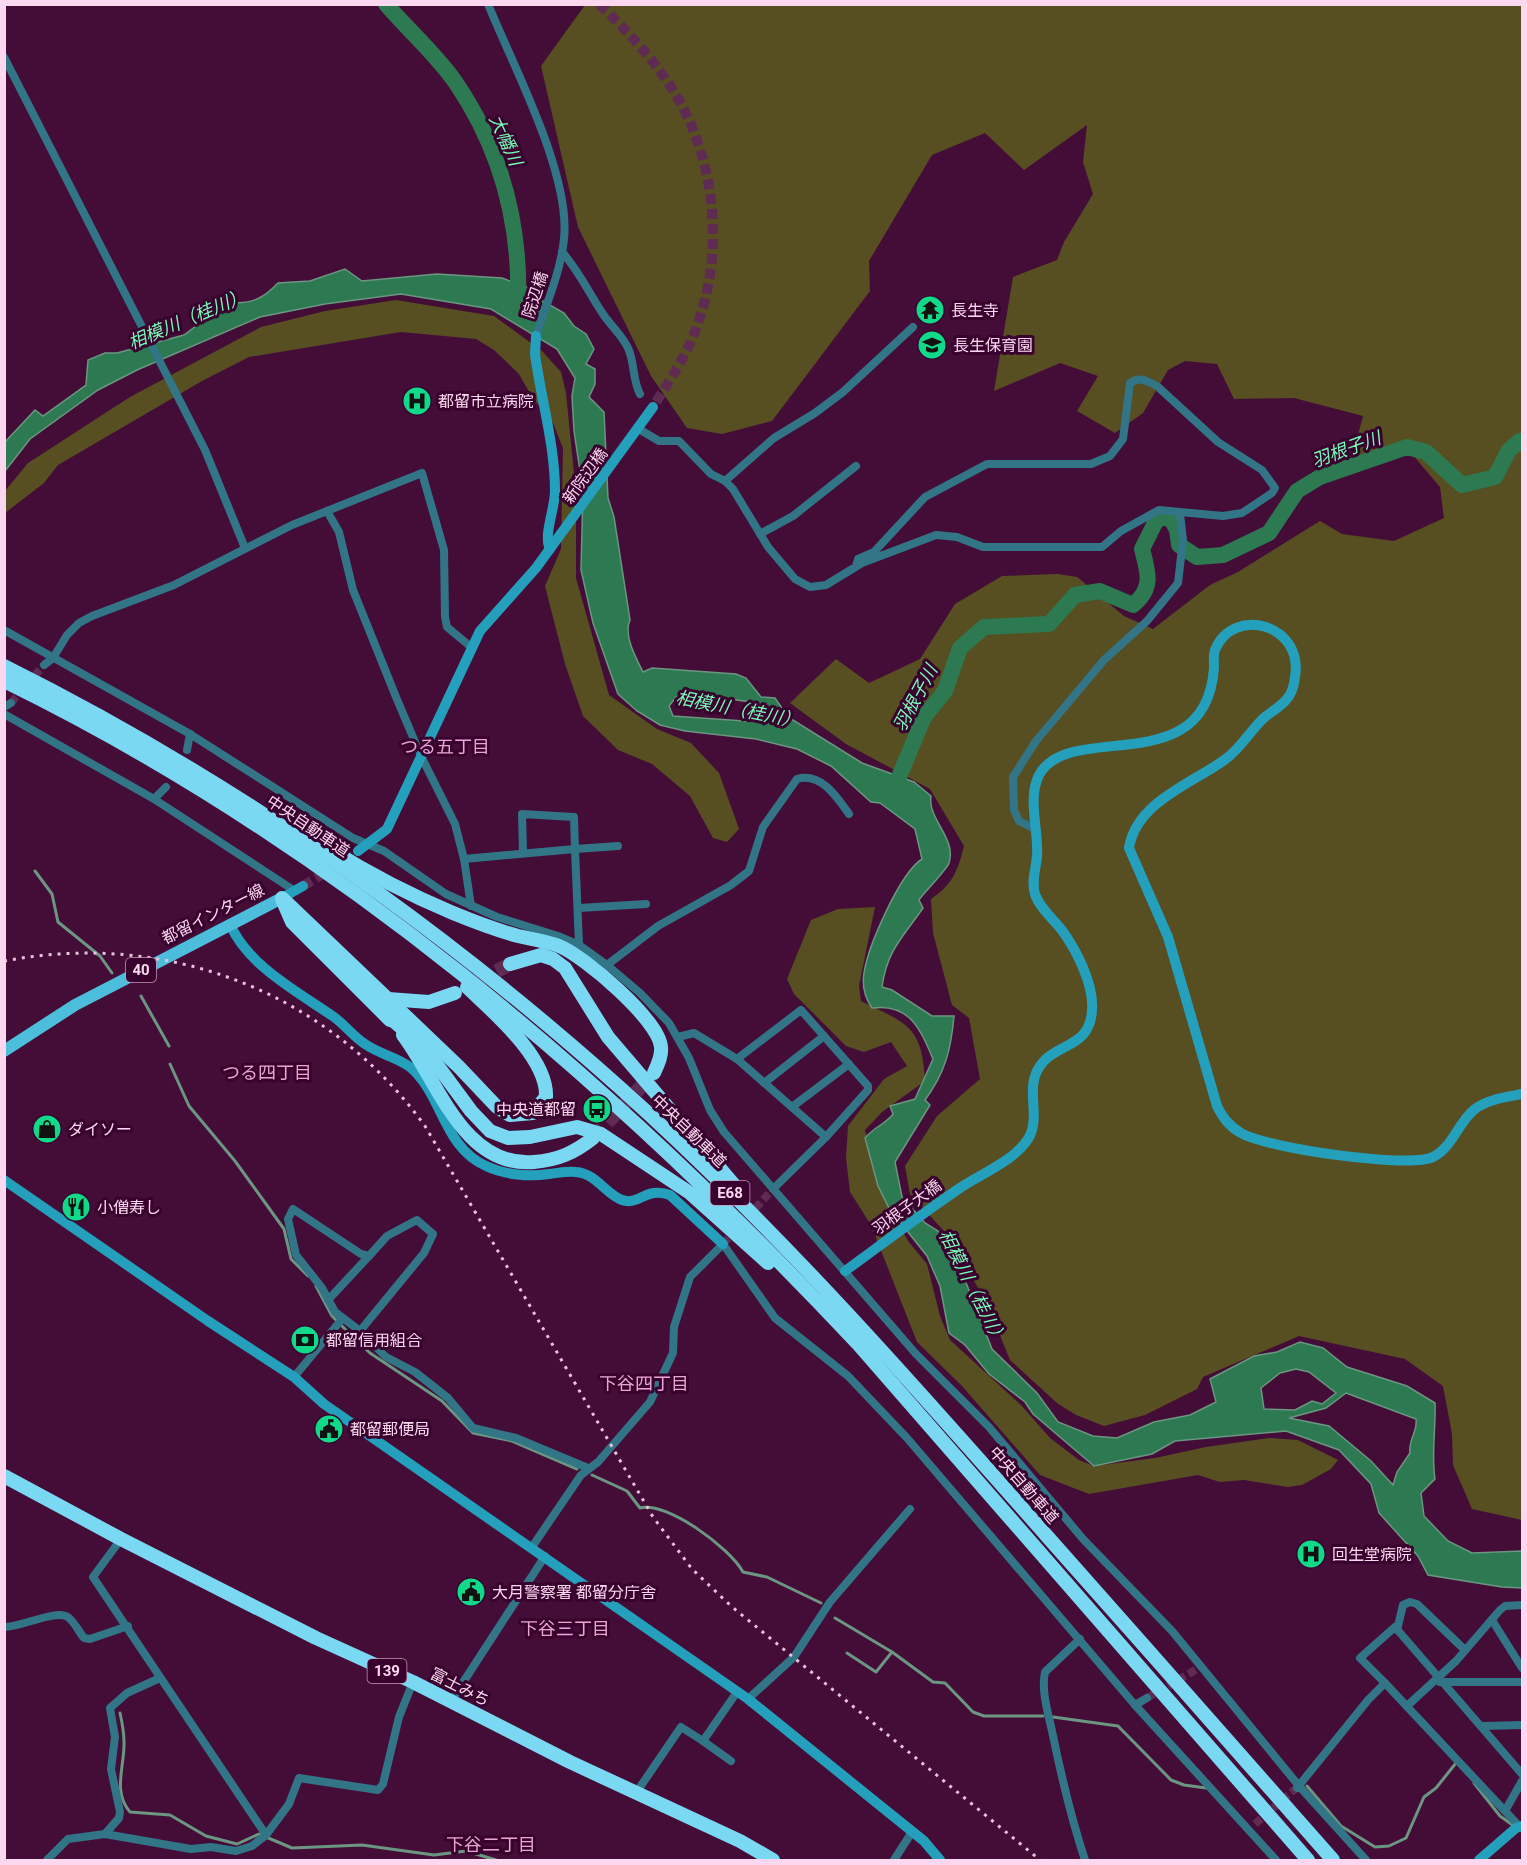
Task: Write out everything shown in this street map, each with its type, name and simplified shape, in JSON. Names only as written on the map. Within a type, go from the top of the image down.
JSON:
[{"type":"highway","name":"中央自動車道","points":[[4,666],[81,706],[204,777],[369,887],[494,981],[647,1113],[806,1269],[949,1424],[1333,1860]]},
{"type":"highway","name":"中央自動車道","points":[[4,681],[182,780],[363,898],[485,992],[639,1124],[788,1270],[858,1344],[1308,1860]]},
{"type":"highway","points":[[204,777],[386,883],[477,923],[558,946],[578,956],[605,976],[656,1032],[661,1046],[660,1061],[654,1073]]},
{"type":"highway","points":[[282,898],[496,1106],[510,1115],[523,1116],[533,1113],[543,1103],[546,1089],[542,1076],[529,1053],[502,1021],[457,978],[363,898]]},
{"type":"highway","points":[[282,898],[292,922],[384,1013],[423,1046],[471,1111],[490,1131],[508,1138],[530,1137],[577,1127],[601,1134],[690,1193],[858,1344]]},
{"type":"highway","points":[[510,964],[542,955],[553,959],[565,968],[608,1037],[806,1269]]},
{"type":"highway","points":[[388,999],[429,1002],[455,993]]},
{"type":"highway","points":[[384,1013],[427,1068],[460,1125],[486,1149],[511,1162],[549,1161],[565,1157],[593,1138]]},
{"type":"highway","name":"富士みち","points":[[4,1476],[121,1539],[316,1638],[452,1701],[636,1793],[740,1840],[773,1860]]},
{"type":"main road","name":"都留インター線","points":[[4,1051],[75,1005],[282,898]]},
{"type":"street","name":"院辺橋","points":[[488,4],[550,154],[563,215],[565,234],[559,263],[536,336]]},
{"type":"street","points":[[4,57],[205,450],[245,548]]},
{"type":"street","points":[[561,252],[578,270],[603,315],[627,345],[631,355],[634,383],[639,394]]},
{"type":"street","points":[[725,481],[774,438],[815,414],[843,392],[913,327]]},
{"type":"street","points":[[536,336],[535,354],[555,480],[555,510],[546,537],[550,549]]},
{"type":"street","points":[[635,431],[659,441],[679,441],[711,474],[725,481],[733,489],[760,534],[795,579],[810,587],[826,585],[856,566],[936,535],[957,537],[983,547],[1102,547],[1148,515],[1160,510],[1180,514],[1223,516],[1242,513],[1272,494],[1275,488],[1262,471],[1218,442],[1157,386],[1146,380],[1134,380],[1130,383],[1123,439],[1110,456],[1090,464],[987,464],[925,497],[885,542],[874,552],[858,559],[856,566]]},
{"type":"street","name":"新院辺橋","points":[[358,851],[387,829],[480,631],[561,535],[653,407]]},
{"type":"street","points":[[760,534],[793,516],[856,466]]},
{"type":"street","points":[[44,665],[53,658],[67,635],[79,623],[174,585],[245,548],[327,511],[422,473],[444,550],[445,617],[452,631],[471,647]]},
{"type":"street","points":[[327,511],[339,532],[358,603],[421,756],[455,824],[464,860],[471,906]]},
{"type":"street","points":[[1035,829],[1019,821],[1014,810],[1013,777],[1056,715],[1104,660],[1169,596],[1179,583],[1183,540],[1180,514]]},
{"type":"street","name":"羽根子大橋","points":[[845,1271],[959,1189],[1017,1152],[1029,1137],[1033,1126],[1032,1082],[1037,1069],[1049,1054],[1069,1048],[1082,1037],[1092,1010],[1090,992],[1072,945],[1035,895],[1035,785],[1046,766],[1067,754],[1122,746],[1168,735],[1197,720],[1207,703],[1213,678],[1215,650],[1224,638],[1245,625],[1268,626],[1285,637],[1296,660],[1293,690],[1286,700],[1263,719],[1241,746],[1223,762],[1166,797],[1138,824],[1131,836],[1129,848],[1159,915],[1175,960],[1212,1090],[1225,1121],[1241,1134],[1283,1147],[1401,1162],[1421,1161],[1435,1156],[1448,1144],[1464,1119],[1475,1109],[1488,1101],[1522,1094]]},
{"type":"street","points":[[4,630],[190,734],[353,838],[384,850],[446,894],[471,906],[579,945],[640,993],[669,1023],[678,1037],[710,1110],[724,1132],[916,1354],[989,1427],[1076,1531],[1172,1631],[1297,1788],[1365,1860]]},
{"type":"street","points":[[4,714],[154,799],[299,888],[282,898]]},
{"type":"street","points":[[188,750],[190,734]]},
{"type":"street","points":[[607,965],[658,926],[731,885],[749,871],[763,827],[797,779],[810,776],[822,783],[849,814]]},
{"type":"street","points":[[154,799],[166,787]]},
{"type":"street","points":[[523,852],[522,814],[574,817],[579,945]]},
{"type":"street","points":[[464,860],[523,852],[618,846]]},
{"type":"street","points":[[579,908],[646,904]]},
{"type":"street","points":[[230,924],[241,945],[287,984],[343,1024],[364,1043],[410,1068],[420,1077],[450,1134],[473,1158],[505,1173],[527,1175],[578,1172],[588,1175],[622,1200],[631,1201],[652,1191],[670,1195],[723,1244],[775,1318],[848,1376],[907,1438],[1135,1705],[1252,1826],[1276,1860]]},
{"type":"street","points":[[737,1059],[801,1010],[849,1064],[868,1090],[826,1137],[772,1189]]},
{"type":"street","points":[[678,1037],[694,1034],[737,1059],[826,1137]]},
{"type":"street","points":[[764,1083],[824,1036]]},
{"type":"street","points":[[792,1107],[849,1064]]},
{"type":"street","points":[[4,1180],[211,1323],[294,1377],[324,1404],[748,1699],[924,1841],[940,1860]]},
{"type":"street","points":[[369,1256],[361,1254],[293,1209],[288,1219],[296,1255],[322,1288],[342,1319],[360,1331],[386,1357],[415,1372],[448,1398],[472,1428],[516,1438],[588,1468]]},
{"type":"street","points":[[328,1300],[387,1236],[417,1220],[433,1234],[411,1270],[360,1331]]},
{"type":"street","points":[[532,1547],[588,1468],[598,1462],[650,1402],[673,1353],[674,1327],[690,1278],[723,1244]]},
{"type":"street","points":[[294,1377],[342,1319]]},
{"type":"street","points":[[748,1699],[794,1657],[830,1602],[910,1509]]},
{"type":"street","points":[[121,1539],[93,1577],[266,1835]]},
{"type":"street","points":[[452,1701],[545,1556]]},
{"type":"street","points":[[1397,1630],[1403,1605],[1410,1602],[1417,1604],[1465,1650]]},
{"type":"street","points":[[1440,1679],[1505,1606],[1522,1605]]},
{"type":"street","points":[[4,1627],[30,1624],[50,1615],[61,1614],[68,1617],[84,1638],[90,1639],[128,1626]]},
{"type":"street","points":[[1492,1620],[1522,1668]]},
{"type":"street","points":[[1479,1860],[1521,1826],[1360,1658],[1395,1627],[1522,1773]]},
{"type":"street","points":[[1080,1639],[1045,1672],[1044,1678],[1047,1709],[1066,1795],[1085,1860]]},
{"type":"street","points":[[105,1834],[120,1818],[111,1769],[115,1737],[110,1708],[127,1693],[160,1678]]},
{"type":"street","points":[[1407,1706],[1430,1683],[1440,1679],[1522,1682]]},
{"type":"street","points":[[47,1860],[68,1839],[105,1834],[192,1850],[211,1847],[236,1851],[252,1846],[266,1835],[289,1804],[299,1778],[378,1790],[383,1784],[399,1717],[412,1682]]},
{"type":"street","points":[[1297,1788],[1368,1700],[1385,1683]]},
{"type":"street","points":[[703,1741],[737,1692]]},
{"type":"street","points":[[1135,1705],[1147,1698]]},
{"type":"street","points":[[1483,1726],[1522,1725]]},
{"type":"street","points":[[636,1793],[681,1727],[731,1761]]},
{"type":"street","points":[[1505,1811],[1522,1781]]},
{"type":"street","points":[[894,1860],[912,1832]]},
{"type":"shaded area","points":[[585,5],[1522,5],[1522,1520],[1472,1509],[1453,1465],[1452,1434],[1443,1386],[1405,1359],[1299,1336],[1203,1377],[1197,1389],[1145,1415],[1104,1426],[1076,1415],[1057,1403],[1010,1360],[986,1301],[944,1231],[910,1194],[905,1166],[937,1116],[980,1079],[969,1018],[952,1005],[933,933],[931,899],[953,877],[964,846],[930,789],[846,744],[790,703],[836,659],[869,683],[920,659],[955,604],[1002,576],[1058,574],[1077,577],[1124,616],[1153,629],[1210,585],[1238,572],[1320,521],[1342,534],[1394,541],[1444,518],[1440,487],[1412,454],[1356,463],[1354,450],[1363,416],[1294,398],[1234,399],[1217,364],[1185,361],[1168,370],[1143,413],[1115,433],[1077,411],[1098,376],[1060,363],[994,391],[1013,277],[1057,260],[1064,242],[1093,194],[1083,162],[1087,125],[1024,170],[985,133],[932,155],[869,261],[870,291],[772,421],[722,434],[687,428],[651,376],[578,227],[541,66]]},
{"type":"shaded area","points":[[345,269],[362,281],[437,274],[502,278],[534,290],[541,300],[564,313],[574,326],[586,334],[594,349],[586,364],[595,369],[595,384],[589,397],[604,412],[608,498],[614,517],[630,620],[629,639],[643,672],[652,668],[736,674],[746,678],[761,697],[775,698],[788,717],[862,763],[914,782],[931,796],[933,813],[949,845],[949,863],[919,900],[923,908],[892,953],[882,987],[892,990],[932,1016],[954,1016],[946,1061],[938,1080],[925,1100],[930,1105],[895,1162],[902,1197],[925,1223],[938,1231],[946,1244],[965,1280],[992,1349],[1037,1393],[1058,1422],[1093,1436],[1117,1438],[1154,1422],[1190,1415],[1216,1402],[1210,1379],[1254,1356],[1277,1352],[1300,1342],[1323,1348],[1347,1367],[1407,1386],[1435,1403],[1433,1460],[1435,1479],[1421,1493],[1424,1516],[1448,1541],[1472,1553],[1522,1551],[1522,1588],[1428,1575],[1418,1556],[1379,1513],[1371,1484],[1339,1450],[1286,1431],[1175,1441],[1152,1454],[1094,1466],[1033,1414],[1025,1402],[989,1374],[965,1345],[949,1333],[940,1286],[927,1256],[889,1208],[878,1186],[865,1138],[893,1114],[890,1106],[915,1099],[933,1059],[912,1020],[904,1014],[885,1007],[872,1008],[863,982],[867,961],[886,911],[904,879],[922,859],[915,829],[880,803],[871,802],[831,766],[797,749],[756,739],[685,731],[660,725],[637,711],[618,694],[593,623],[581,570],[583,491],[574,431],[572,396],[575,378],[557,349],[491,309],[401,294],[325,304],[260,317],[137,370],[98,390],[30,439],[5,471],[5,442],[35,410],[43,416],[86,385],[88,360],[105,353],[117,353],[184,335],[228,302],[243,303],[256,300],[278,283],[310,281]],"holes":[[[685,693],[751,702],[758,722],[673,716],[669,706],[676,697]],[[1296,1369],[1309,1372],[1336,1393],[1322,1404],[1312,1401],[1295,1410],[1264,1409],[1261,1388],[1280,1373]],[[1346,1393],[1416,1419],[1410,1453],[1397,1472],[1393,1485],[1371,1461],[1329,1426],[1289,1418],[1326,1408]]]},
{"type":"shaded area","points":[[396,300],[494,316],[542,351],[561,372],[566,393],[576,494],[576,578],[609,695],[657,729],[691,743],[719,773],[739,829],[727,842],[713,838],[690,796],[652,764],[618,750],[583,716],[565,664],[545,586],[561,549],[563,448],[553,423],[532,397],[519,374],[494,350],[476,339],[401,332],[249,357],[202,381],[58,465],[44,483],[5,513],[5,491],[28,463],[130,397],[261,327],[325,311]]},
{"type":"shaded area","points":[[875,907],[859,986],[861,1001],[901,1022],[916,1037],[923,1062],[925,1081],[882,1112],[865,1130],[878,1186],[908,1241],[927,1264],[940,1316],[950,1340],[1021,1405],[1050,1438],[1079,1460],[1094,1466],[1269,1438],[1298,1440],[1338,1460],[1331,1469],[1302,1485],[1288,1487],[1244,1480],[1220,1482],[1198,1475],[1089,1494],[1040,1475],[962,1386],[917,1342],[871,1225],[850,1192],[846,1158],[848,1126],[884,1079],[907,1066],[891,1042],[864,1052],[846,1046],[794,994],[787,979],[811,920],[838,909]]},
{"type":"waterway","name":"大幡川","points":[[386,4],[448,72],[486,135],[497,162],[512,217],[518,275],[518,305]]},
{"type":"waterway","name":"羽根子川","points":[[891,796],[924,717],[945,691],[960,648],[984,627],[1049,624],[1075,595],[1100,591],[1133,605],[1140,599],[1147,586],[1148,579],[1142,549],[1157,519],[1170,517],[1177,530],[1179,545],[1197,557],[1223,555],[1269,533],[1297,491],[1320,477],[1407,447],[1426,452],[1462,485],[1495,477],[1509,450],[1520,441],[1522,442]]},
{"type":"waterway","points":[[35,871],[52,894],[58,922],[100,956],[112,973]]},
{"type":"waterway","points":[[141,996],[169,1046]]},
{"type":"waterway","points":[[170,1064],[189,1106],[235,1161],[284,1229],[291,1259],[308,1276]]},
{"type":"waterway","points":[[316,1286],[332,1316],[370,1353],[442,1401],[473,1433],[512,1441],[577,1469]]},
{"type":"waterway","points":[[592,1475],[627,1491],[640,1508],[652,1508],[666,1512],[697,1528],[725,1551],[743,1572],[767,1577],[821,1603]]},
{"type":"waterway","points":[[835,1618],[892,1652],[933,1682],[945,1683],[973,1712],[984,1716],[1043,1716]]},
{"type":"waterway","points":[[847,1653],[876,1672],[892,1652]]},
{"type":"waterway","points":[[120,1713],[124,1742],[120,1787],[130,1812],[170,1815],[206,1836],[237,1844],[259,1834],[292,1848],[362,1845],[434,1855],[466,1851],[496,1860]]},
{"type":"waterway","points":[[1053,1717],[1118,1726],[1171,1780],[1184,1785],[1206,1788]]},
{"type":"waterway","points":[[1307,1786],[1341,1826],[1375,1847],[1389,1846],[1406,1838],[1424,1797],[1436,1788],[1456,1763]]},
{"type":"waterway","points":[[1474,1783],[1500,1816],[1514,1826]]},
{"type":"tunnel","points":[[599,4],[638,44],[671,87],[698,142],[711,202],[713,233],[711,264],[698,323],[678,367],[653,407]]},
{"type":"tunnel","points":[[11,703],[44,665]]},
{"type":"tunnel","points":[[303,886],[331,869]]},
{"type":"tunnel","points":[[478,981],[510,964]]},
{"type":"tunnel","points":[[593,1138],[653,1074]]},
{"type":"tunnel","points":[[723,1244],[773,1189]]},
{"type":"tunnel","points":[[1147,1698],[1197,1669]]},
{"type":"tunnel","points":[[1255,1824],[1295,1789]]},
{"type":"railway","points":[[4,961],[65,954],[125,955],[183,964],[239,981],[292,1006],[341,1039],[385,1079],[425,1126],[653,1517],[692,1569],[731,1606],[1040,1860]]},
{"type":"place","name":"長生寺","points":[[930,310]]},
{"type":"place","name":"長生保育園","points":[[932,345]]},
{"type":"place","name":"都留市立病院","points":[[417,401]]},
{"type":"place","name":"中央道都留","points":[[597,1109]]},
{"type":"place","name":"ダイソー","points":[[47,1129]]},
{"type":"place","name":"小僧寿し","points":[[76,1207]]},
{"type":"place","name":"都留信用組合","points":[[305,1340]]},
{"type":"place","name":"都留郵便局","points":[[329,1429]]},
{"type":"place","name":"回生堂病院","points":[[1311,1554]]},
{"type":"place","name":"大月警察署 都留分庁舎","points":[[471,1592]]},
{"type":"district","name":"つる五丁目","points":[[445,746]]},
{"type":"district","name":"つる四丁目","points":[[267,1072]]},
{"type":"district","name":"下谷四丁目","points":[[644,1383]]},
{"type":"district","name":"下谷三丁目","points":[[565,1628]]},
{"type":"district","name":"下谷二丁目","points":[[491,1844]]},
{"type":"water label","name":"相模川（桂川）","points":[[187,319]]},
{"type":"water label","name":"相模川（桂川）","points":[[738,709]]},
{"type":"water label","name":"相模川（桂川）","points":[[973,1287]]}]
